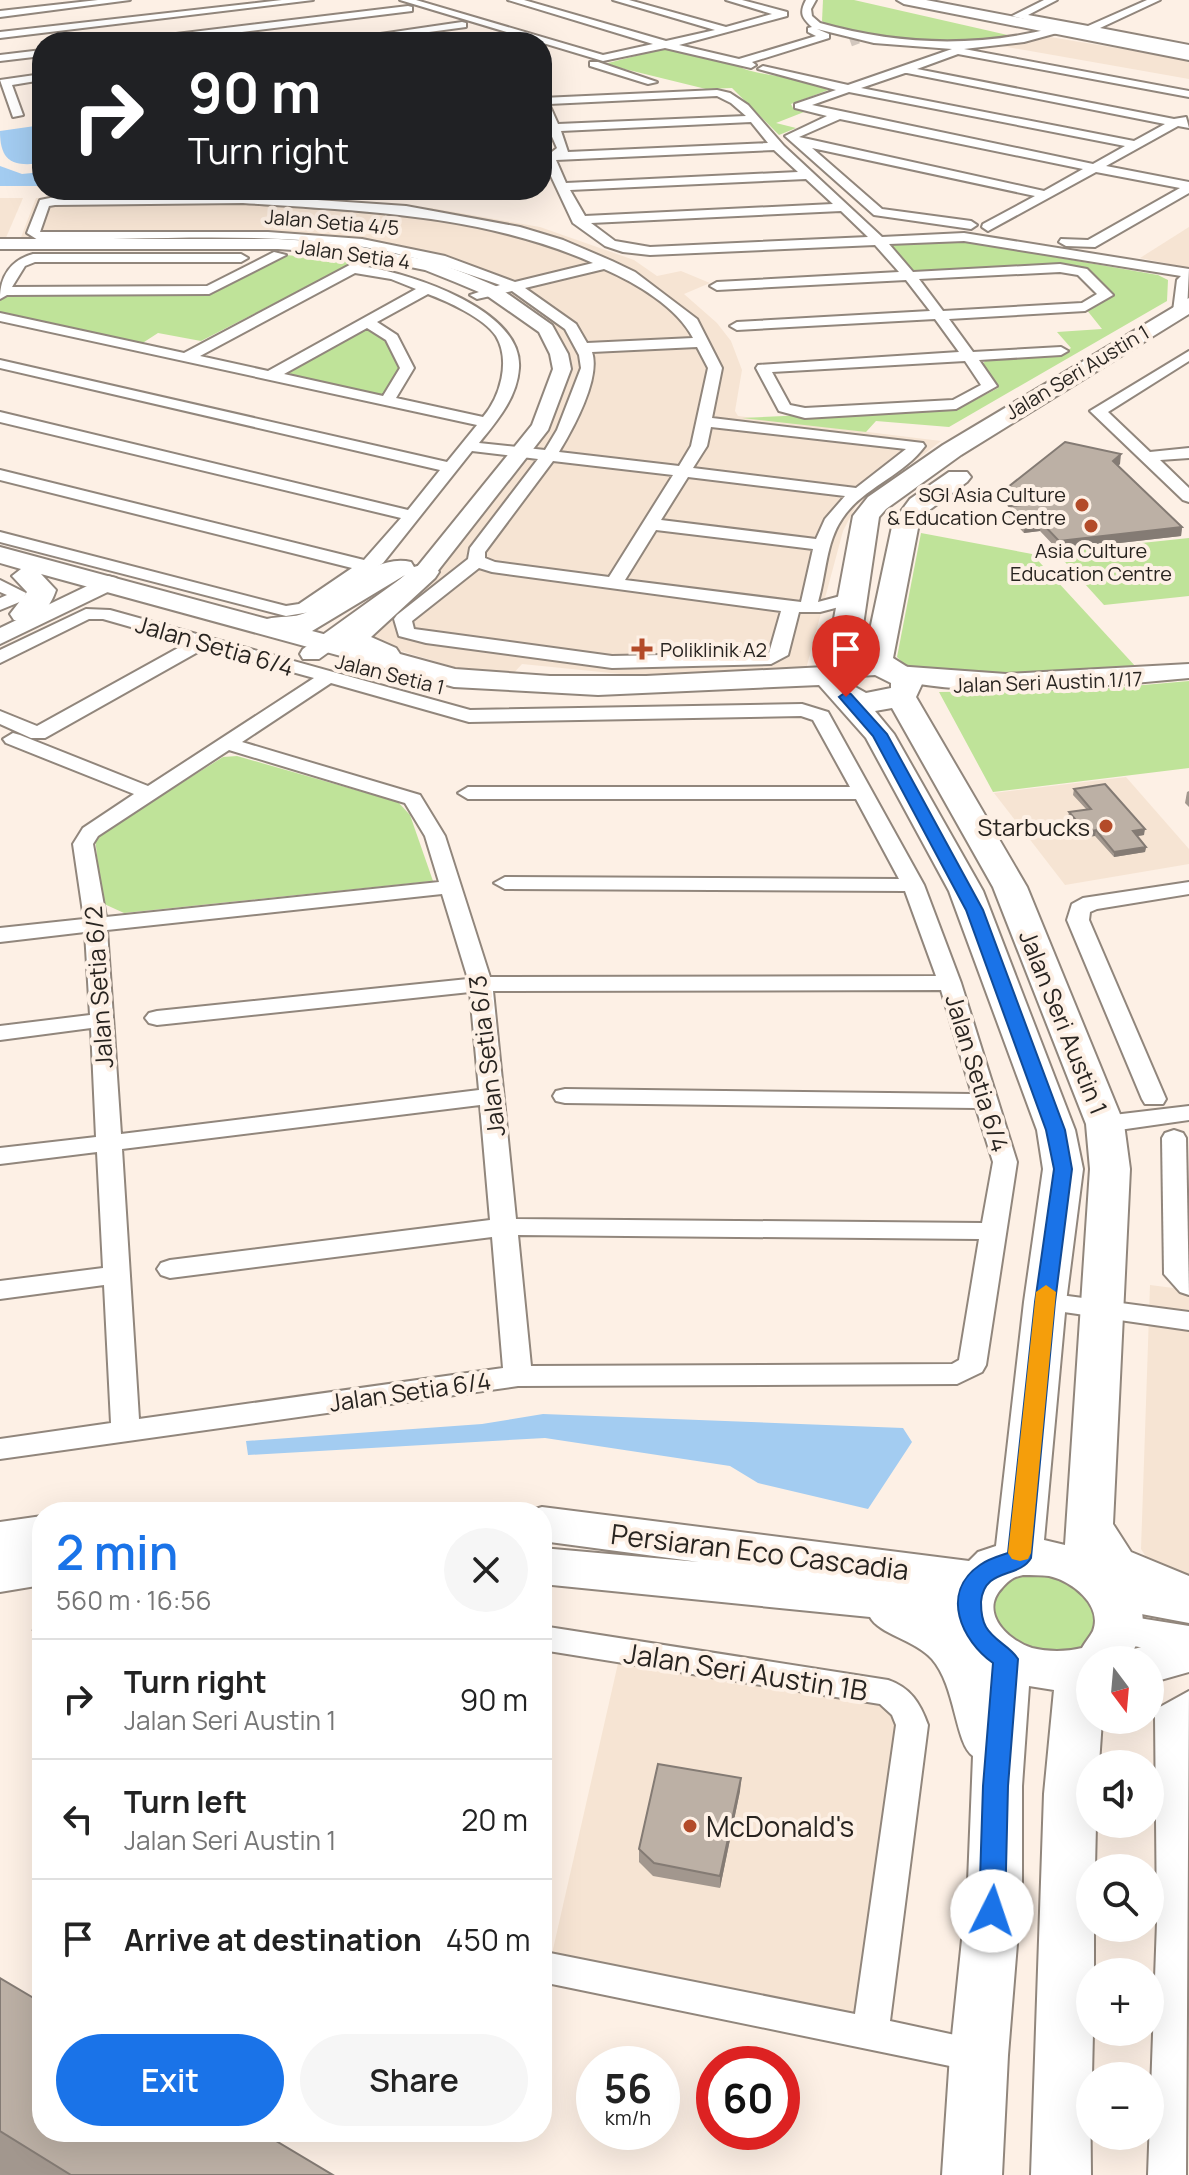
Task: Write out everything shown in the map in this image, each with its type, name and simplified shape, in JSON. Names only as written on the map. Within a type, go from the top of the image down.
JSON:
[{"type":"main road","points":[[904,0],[1189,55]]},
{"type":"main road","name":"Jalan Seri Austin 1","points":[[1021,1537],[1045,1302],[1063,1169],[1056,1130],[966,891],[879,734],[841,688],[843,659],[862,525],[877,503],[952,450],[1186,315]]},
{"type":"main road","name":"Jalan Seri Austin 1","points":[[1061,2175],[1070,1794],[1104,1622],[1102,1311],[1110,1169],[1105,1124],[1010,887],[898,682],[879,662],[878,656],[906,522],[919,505],[1186,315]]},
{"type":"main road","name":"Jalan Setia 1","points":[[0,555],[92,592],[436,688],[493,694],[725,694],[841,688]]},
{"type":"main road","points":[[173,600],[266,625],[285,626],[309,623],[390,570],[413,570]]},
{"type":"main road","points":[[413,570],[357,632],[356,641],[454,678]]},
{"type":"main road","points":[[8,615],[39,599],[42,590],[9,577]]},
{"type":"main road","name":"Jalan Setia 1","points":[[9,577],[92,592],[173,600],[311,652],[454,678],[511,683],[841,688]]},
{"type":"main road","points":[[841,688],[869,701],[898,682]]},
{"type":"main road","name":"Persiaran Eco Cascadia","points":[[552,1525],[909,1570],[973,1596]]},
{"type":"main road","points":[[0,1540],[32,1535]]},
{"type":"main road","points":[[909,1570],[984,1553],[1021,1537]]},
{"type":"main road","points":[[1021,1537],[973,1596],[981,1638],[1006,1659],[1043,1671],[1104,1622],[1114,1565],[1189,1596]]},
{"type":"main road","points":[[1021,1537],[1054,1559],[1104,1622],[1189,1653]]},
{"type":"main road","name":"Persiaran Eco Cascadia","points":[[552,1567],[784,1588],[973,1596]]},
{"type":"main road","points":[[0,1574],[32,1569]]},
{"type":"main road","points":[[784,1588],[907,1617],[930,1627],[963,1662],[982,1705],[996,1786]]},
{"type":"main road","points":[[972,2175],[979,2055],[995,1882],[996,1786],[1006,1659]]},
{"type":"main road","points":[[1070,1794],[1092,1734]]},
{"type":"street","points":[[0,1],[36,0]]},
{"type":"street","points":[[0,14],[83,2],[125,0]]},
{"type":"street","points":[[0,35],[308,0]]},
{"type":"street","points":[[380,0],[406,4],[508,32]]},
{"type":"street","points":[[513,0],[669,45],[849,88],[1137,145]]},
{"type":"street","points":[[618,0],[727,30]]},
{"type":"street","points":[[552,44],[603,58],[669,45],[783,14],[731,0]]},
{"type":"street","points":[[811,0],[806,9],[811,21],[852,38],[898,44],[994,43],[1053,31]]},
{"type":"street","points":[[1052,0],[1017,15],[1082,32],[1189,48]]},
{"type":"street","points":[[1082,32],[1155,0]]},
{"type":"street","points":[[83,2],[121,32]]},
{"type":"street","points":[[206,32],[406,4],[485,32]]},
{"type":"street","points":[[763,19],[792,25]]},
{"type":"street","points":[[408,32],[462,25]]},
{"type":"street","points":[[756,65],[825,36],[806,29]]},
{"type":"street","points":[[1163,44],[1189,32]]},
{"type":"street","points":[[1036,36],[1189,63]]},
{"type":"street","points":[[756,65],[852,38]]},
{"type":"street","points":[[1189,94],[957,51],[799,104],[805,109],[836,116],[1189,187]]},
{"type":"street","points":[[552,52],[652,82],[552,87]]},
{"type":"street","points":[[0,58],[32,54]]},
{"type":"street","points":[[905,69],[1182,124]]},
{"type":"street","points":[[17,115],[3,82],[32,78]]},
{"type":"street","points":[[552,101],[717,93],[732,97],[777,146],[879,241],[937,315],[968,357],[990,386],[964,402],[805,413],[784,408],[763,368],[968,357],[1061,351]]},
{"type":"street","points":[[988,227],[1137,145],[1182,124],[1189,114]]},
{"type":"street","points":[[836,116],[791,134],[796,142],[878,212],[1083,244],[1189,187]]},
{"type":"street","points":[[554,128],[752,119]]},
{"type":"street","points":[[552,124],[563,148],[562,153],[554,156]]},
{"type":"street","points":[[796,142],[932,170],[955,189],[1043,197]]},
{"type":"street","points":[[554,156],[777,146]]},
{"type":"street","points":[[552,165],[578,220],[593,237],[634,251],[984,238],[1189,274],[1184,280],[1186,315]]},
{"type":"street","points":[[562,187],[809,175]]},
{"type":"street","name":"Jalan Setia 4/5","points":[[178,200],[44,203],[33,233],[38,236],[232,247],[406,240],[514,286],[571,327],[583,348]]},
{"type":"street","points":[[1,293],[24,260],[232,247],[243,200]]},
{"type":"street","points":[[258,200],[406,210],[515,230],[558,243],[630,275],[690,319],[715,368],[706,422],[699,446],[614,584]]},
{"type":"street","points":[[578,220],[843,207]]},
{"type":"street","points":[[406,240],[441,217]]},
{"type":"street","name":"Jalan Setia 4","points":[[0,244],[232,247],[301,252],[361,265],[412,270],[485,293],[522,329],[540,362],[510,451]]},
{"type":"street","name":"Jalan Setia 4","points":[[0,251],[314,246],[380,255],[429,266],[485,293],[546,329],[559,354],[562,369],[541,426],[510,451],[413,570],[311,652]]},
{"type":"street","points":[[1,293],[204,291],[279,255]]},
{"type":"street","points":[[485,293],[607,264]]},
{"type":"street","points":[[0,537],[277,610],[304,608],[366,566],[413,516],[499,408],[512,367],[502,334],[461,302],[361,265],[185,358]]},
{"type":"street","points":[[717,286],[1068,268],[1082,272],[1106,295],[1085,307],[737,326]]},
{"type":"street","points":[[270,376],[428,288]]},
{"type":"street","points":[[0,317],[488,423]]},
{"type":"street","points":[[367,322],[392,338],[407,368],[387,401]]},
{"type":"street","points":[[477,561],[476,552],[565,430],[588,368],[583,348],[701,342]]},
{"type":"street","points":[[1185,361],[1098,411],[1189,497]]},
{"type":"street","points":[[0,364],[452,468]]},
{"type":"street","points":[[0,417],[413,516]]},
{"type":"street","points":[[477,561],[403,619],[405,632],[426,638],[621,662],[777,657],[805,607],[818,575],[823,545],[834,518],[861,493],[895,469],[917,446],[706,422]]},
{"type":"street","points":[[469,446],[861,493]]},
{"type":"street","points":[[1146,457],[1189,453]]},
{"type":"street","points":[[1164,474],[1189,471]]},
{"type":"street","points":[[0,475],[366,566]]},
{"type":"street","points":[[649,524],[823,545]]},
{"type":"street","points":[[477,561],[492,567],[805,607],[852,598]]},
{"type":"street","points":[[8,615],[92,592]]},
{"type":"street","points":[[0,637],[92,592]]},
{"type":"street","points":[[0,657],[86,614],[92,592]]},
{"type":"street","name":"Jalan Setia 6/4","points":[[0,1449],[518,1376],[957,1374],[972,1365],[1005,1162],[950,983],[913,885],[821,716],[802,710],[469,716],[311,652],[202,642],[104,614],[92,592]]},
{"type":"street","points":[[0,717],[38,734],[202,642]]},
{"type":"street","name":"Jalan Setia 6/2","points":[[126,1431],[96,925],[83,844],[90,832],[226,743],[311,652]]},
{"type":"street","points":[[511,683],[601,677],[616,672],[621,662]]},
{"type":"street","name":"Jalan Seri Austin 1/17","points":[[898,682],[937,685],[1087,684],[1189,674]]},
{"type":"street","points":[[0,734],[148,793]]},
{"type":"street","name":"Jalan Setia 6/3","points":[[226,743],[413,799],[435,836],[481,984],[518,1376]]},
{"type":"street","points":[[468,793],[865,793]]},
{"type":"street","points":[[505,883],[913,885]]},
{"type":"street","points":[[0,935],[452,887]]},
{"type":"street","points":[[1154,1099],[1078,920],[1080,909],[1091,903],[1189,888]]},
{"type":"street","points":[[157,1018],[481,984],[950,983]]},
{"type":"street","points":[[0,1033],[102,1020]]},
{"type":"street","points":[[0,1156],[491,1096]]},
{"type":"street","points":[[565,1096],[986,1101]]},
{"type":"street","points":[[1105,1124],[1189,1113]]},
{"type":"street","points":[[1174,1138],[1177,1274],[1189,1286]]},
{"type":"street","points":[[170,1269],[504,1227],[994,1231]]},
{"type":"street","points":[[0,1290],[117,1275]]},
{"type":"street","points":[[1045,1302],[1189,1321]]},
{"type":"street","points":[[1104,1622],[1189,1608]]},
{"type":"street","points":[[1104,1622],[1189,1641]]},
{"type":"street","name":"Jalan Seri Austin 1B","points":[[552,1640],[888,1693],[906,1708],[912,1725],[870,2032]]},
{"type":"street","points":[[1167,2175],[1182,1924],[1171,1716],[1189,1704]]},
{"type":"street","points":[[552,1969],[979,2055]]},
{"type":"shaded area","points":[[1044,36],[1189,60],[1189,79],[996,45]]},
{"type":"shaded area","points":[[0,198],[23,198],[5,240],[0,240]]},
{"type":"shaded area","points":[[35,200],[296,200],[431,208],[540,227],[634,260],[657,276],[681,271],[710,283],[684,294],[717,323],[731,341],[742,370],[735,411],[738,416],[941,441],[856,506],[843,531],[806,669],[631,675],[522,664],[511,676],[464,670],[371,642],[364,631],[445,565],[451,548],[549,428],[563,347],[554,329],[488,283],[437,263],[366,248],[326,243],[20,240]]},
{"type":"shaded area","points":[[1189,227],[1189,268],[1140,258]]},
{"type":"shaded area","points":[[1126,777],[1189,849],[1189,864],[1065,885],[994,793]]},
{"type":"shaded area","points":[[1150,1285],[1189,1290],[1189,1577],[1148,1560],[1141,1549]]},
{"type":"shaded area","points":[[619,1659],[883,1701],[900,1723],[859,2019],[552,1958]]},
{"type":"green space","points":[[823,0],[854,0],[1012,36],[975,42],[906,42],[830,26],[822,21]]},
{"type":"green space","points":[[663,49],[735,64],[754,72],[821,84],[831,89],[791,104],[804,112],[776,123],[796,128],[779,135],[732,88],[706,89],[604,64]]},
{"type":"green space","points":[[968,242],[1158,275],[1168,280],[1167,301],[949,427],[876,421],[866,432],[742,418],[960,408],[998,388],[983,363],[987,360],[1063,354],[1071,348],[1057,332],[1102,329],[1086,309],[1112,296],[1089,271],[1079,268],[917,272],[910,269],[891,244]]},
{"type":"green space","points":[[286,255],[350,261],[351,264],[201,341],[158,333],[141,344],[0,314],[0,299],[10,294],[206,292]]},
{"type":"green space","points":[[365,326],[379,333],[388,343],[399,369],[385,394],[371,395],[281,376]]},
{"type":"green space","points":[[921,533],[1032,554],[1136,667],[1051,676],[924,673],[906,666],[897,657]]},
{"type":"green space","points":[[1189,538],[1189,596],[1104,605],[1056,552]]},
{"type":"green space","points":[[1189,681],[1189,768],[993,792],[939,692],[1087,690]]},
{"type":"green space","points":[[237,756],[398,802],[410,815],[433,881],[124,913],[102,903],[95,837],[223,757]]},
{"type":"green space","points":[[1024,1572],[1064,1578],[1081,1589],[1088,1598],[1099,1625],[1085,1646],[1076,1646],[1076,1651],[1047,1657],[999,1636],[988,1596],[996,1585]]},
{"type":"water","points":[[32,126],[32,164],[16,163],[6,156],[2,150],[0,131]]},
{"type":"water","points":[[0,166],[22,174],[32,173],[32,186],[0,186]]},
{"type":"water","points":[[543,1414],[903,1428],[912,1442],[868,1509],[758,1483],[730,1466],[545,1438],[248,1455],[246,1441],[482,1424]]},
{"type":"building","name":"SGI Asia Culture & Education Centre","points":[[1065,442],[1121,454],[1113,461],[1182,527],[1059,541],[1041,522],[1025,523],[1009,506],[1025,505],[1008,487]]},
{"type":"building","name":"Starbucks","points":[[1105,784],[1145,829],[1133,831],[1146,847],[1114,852],[1096,830],[1086,832],[1069,812],[1091,809],[1074,789]]},
{"type":"building","name":"McDonald's","points":[[658,1764],[741,1778],[720,1876],[654,1863],[639,1849]]},
{"type":"building","points":[[0,1978],[32,1997],[32,2142],[278,2142],[333,2175],[71,2175],[0,2131]]},
{"type":"tunnel","points":[[850,41],[858,38]]},
{"type":"slow traffic","points":[[1020,1553],[1046,1292]]},
{"type":"place","name":"SGI Asia Culture & Education Centre","points":[[1082,505]]},
{"type":"place","name":"Asia Culture Education Centre","points":[[1091,526]]},
{"type":"place","name":"Poliklinik A2","points":[[642,649]]},
{"type":"place","name":"Starbucks","points":[[1106,826]]},
{"type":"place","name":"McDonald's","points":[[690,1826]]},
{"type":"route","points":[[846,697],[879,734],[966,891],[1056,1130],[1063,1169],[1045,1302],[1019,1558],[989,1570],[978,1580],[970,1595],[969,1611],[975,1630],[987,1646],[1006,1659],[996,1786],[992,1911]]}]
